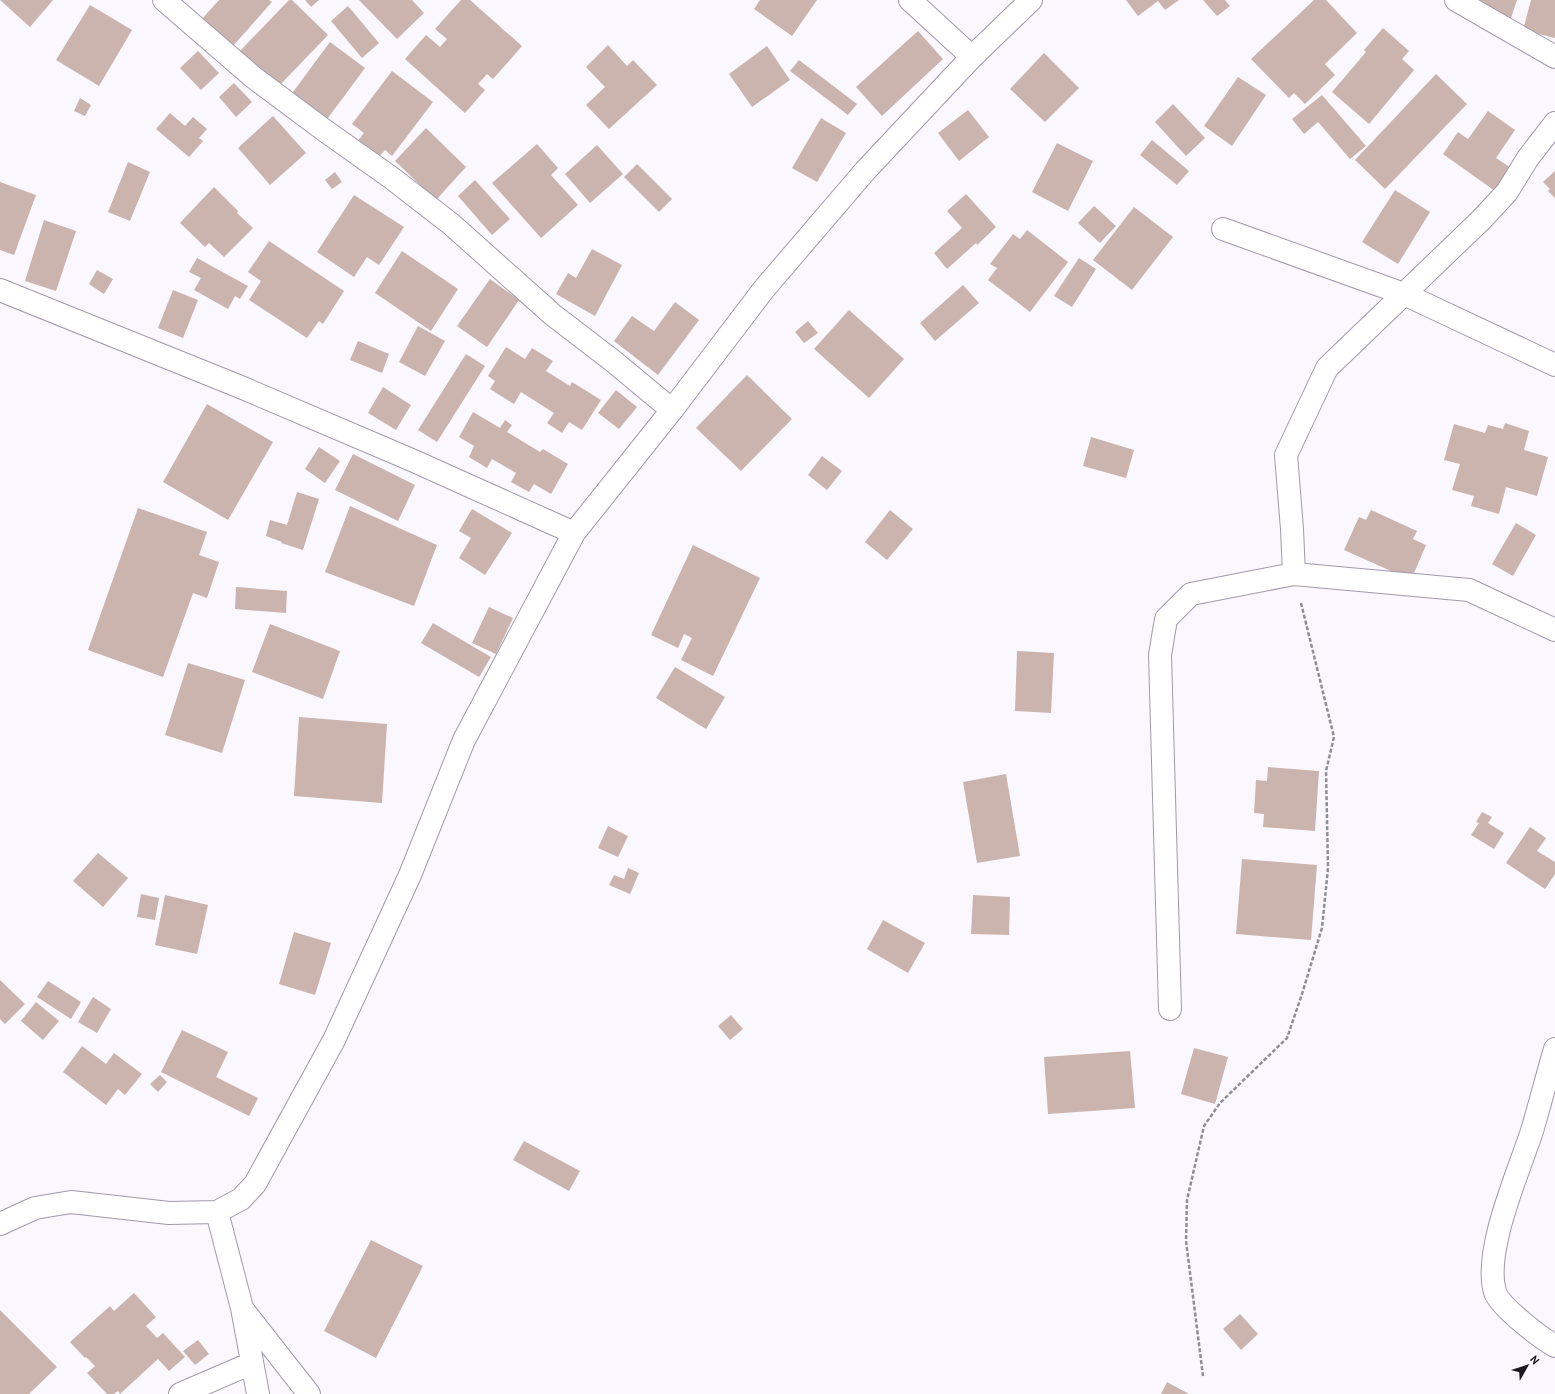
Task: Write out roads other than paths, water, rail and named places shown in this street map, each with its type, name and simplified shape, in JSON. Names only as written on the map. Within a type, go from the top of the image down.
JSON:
[{"type":"street","points":[[164,0],[253,77],[393,179],[451,224],[553,315],[613,361],[672,410]]},
{"type":"street","points":[[910,0],[972,57]]},
{"type":"street","points":[[0,1224],[35,1208],[71,1202],[169,1213],[217,1212],[240,1199],[256,1184],[334,1040],[410,875],[464,740],[574,534],[672,410],[764,289],[865,171],[972,57],[1031,0]]},
{"type":"street","points":[[1456,0],[1555,57]]},
{"type":"street","points":[[1294,574],[1286,455],[1327,368],[1482,219],[1507,192],[1528,158],[1555,124]]},
{"type":"street","points":[[1222,229],[1404,294],[1555,365]]},
{"type":"street","points":[[0,290],[250,391],[414,461],[574,534]]},
{"type":"street","points":[[1170,1009],[1160,655],[1166,619],[1191,594],[1294,574],[1469,590],[1555,630]]},
{"type":"street","points":[[1555,1049],[1531,1132],[1512,1188],[1494,1249],[1493,1274],[1495,1293],[1508,1309],[1540,1338],[1555,1346]]},
{"type":"street","points":[[217,1212],[242,1308],[258,1394]]},
{"type":"street","points":[[242,1308],[309,1394]]},
{"type":"street","points":[[180,1394],[252,1363]]}]
